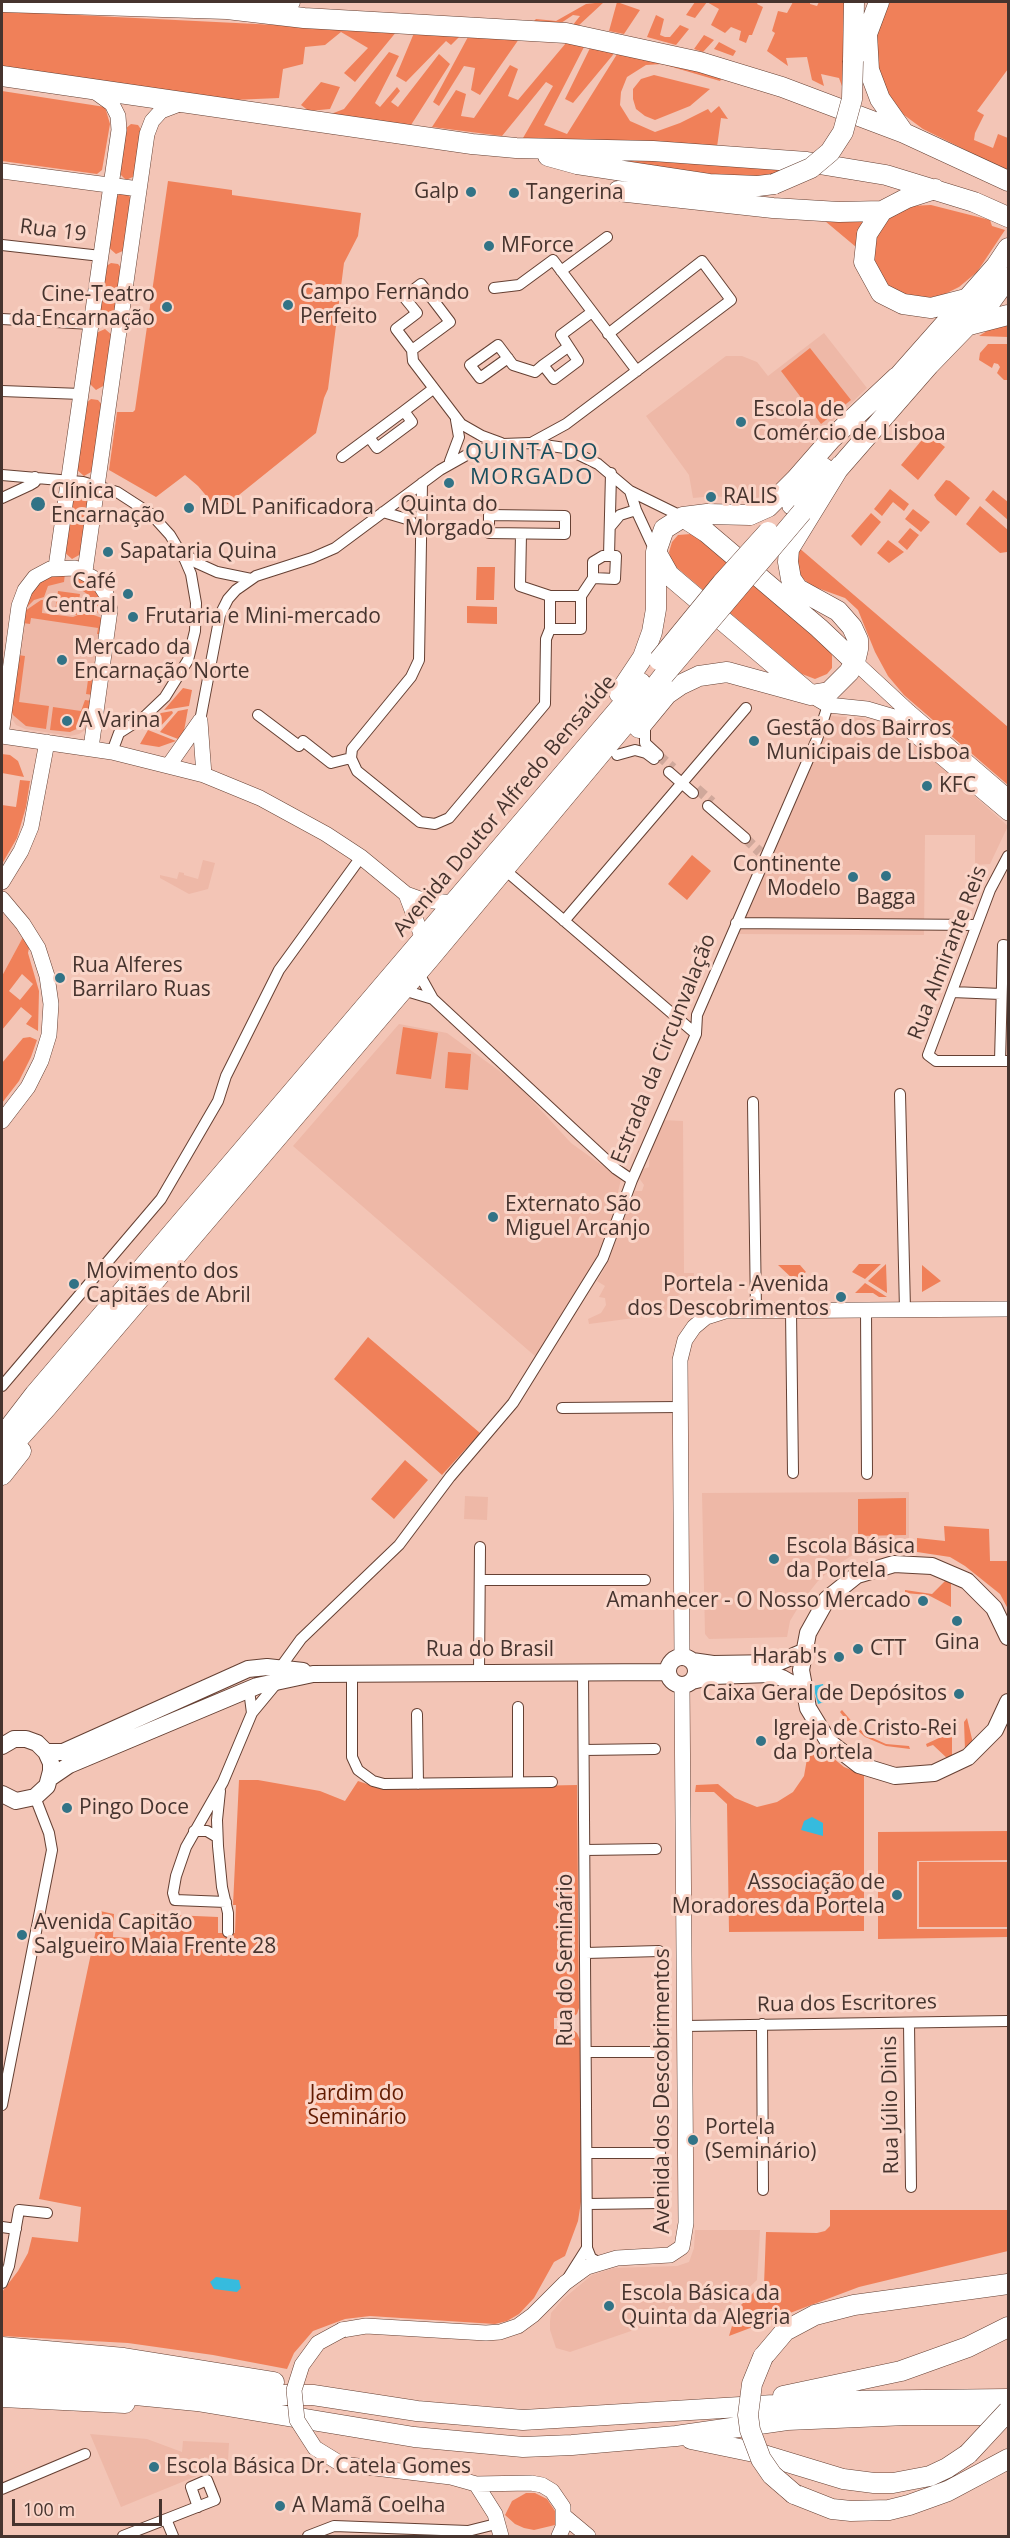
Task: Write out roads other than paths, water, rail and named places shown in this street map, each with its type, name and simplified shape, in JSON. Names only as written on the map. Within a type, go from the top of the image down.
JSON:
[{"type":"highway","points":[[2,2],[227,9],[304,18],[566,33],[700,62],[810,97],[904,133],[1008,181]]},
{"type":"highway","points":[[227,9],[290,2]]},
{"type":"highway","points":[[516,148],[577,164],[700,183],[732,186],[774,184],[811,168],[830,152],[843,132],[852,99],[854,2]]},
{"type":"highway","points":[[855,23],[863,2]]},
{"type":"highway","points":[[879,2],[867,34],[869,70],[880,99],[904,133]]},
{"type":"highway","points":[[2,76],[472,144],[516,148],[653,151],[787,159],[886,175],[974,202],[1008,217]]},
{"type":"highway","points":[[618,191],[774,208],[839,212],[882,211],[907,198],[935,189]]},
{"type":"highway","points":[[882,211],[867,234],[864,262],[881,293],[903,304],[931,308],[966,299]]},
{"type":"highway","name":"Avenida Doutor Alfredo Bensaúde","points":[[797,509],[840,466],[964,327],[991,301],[1008,248]]},
{"type":"highway","name":"Avenida Doutor Alfredo Bensaúde","points":[[2,1437],[41,1401],[403,990],[572,789],[659,671],[797,509],[897,377],[966,299],[1002,272]]},
{"type":"highway","points":[[964,327],[1008,315]]},
{"type":"highway","points":[[533,810],[558,771],[626,684],[643,657],[652,632],[656,609],[656,552],[664,529],[673,521],[683,517],[707,514],[750,515],[768,507],[831,439],[897,377]]},
{"type":"highway","points":[[820,700],[843,681],[855,662],[858,640],[849,621],[838,611],[798,589],[791,579],[788,562],[789,549],[840,466]]},
{"type":"highway","points":[[683,517],[713,537],[855,662]]},
{"type":"highway","points":[[656,552],[669,575],[820,700]]},
{"type":"highway","name":"Avenida Doutor Alfredo Bensaúde","points":[[2,1457],[41,1401],[423,939],[619,711],[659,671]]},
{"type":"highway","points":[[572,789],[603,769],[617,755],[667,694],[699,676],[727,672],[820,700]]},
{"type":"highway","name":"Avenida Doutor Alfredo Bensaúde","points":[[2,1422],[41,1401]]},
{"type":"highway","name":"Avenida Doutor Alfredo Bensaúde","points":[[2,1475],[18,1455],[41,1401]]},
{"type":"highway","points":[[1008,2284],[854,2305],[799,2322],[785,2331],[763,2357],[750,2392],[750,2430],[761,2459],[772,2475],[794,2494],[832,2509],[868,2512],[909,2505],[948,2491],[1008,2459]]},
{"type":"highway","points":[[722,2410],[901,2371],[968,2347],[1008,2326]]},
{"type":"highway","points":[[2,2348],[124,2358],[203,2369],[281,2383],[314,2395]]},
{"type":"highway","points":[[2,2364],[162,2379],[280,2395],[314,2395],[417,2411],[524,2420],[722,2410],[841,2401],[1008,2399]]},
{"type":"highway","points":[[2,2382],[197,2401],[414,2437],[523,2447],[676,2436],[787,2420],[1008,2413]]},
{"type":"highway","points":[[2,2397],[111,2404],[197,2401]]},
{"type":"highway","points":[[676,2436],[736,2447],[843,2479],[893,2483],[930,2476],[948,2468],[968,2454],[1008,2413]]},
{"type":"main road","points":[[1008,1637],[994,1608],[967,1581],[932,1566],[898,1563],[869,1570],[836,1590],[813,1621],[803,1652],[801,1670],[803,1690],[814,1720],[837,1750],[859,1765],[895,1776],[933,1773],[968,1757],[995,1730],[1008,1702]]},
{"type":"main road","points":[[803,1652],[777,1663],[713,1664],[687,1659],[670,1663],[668,1672],[671,1681],[687,1684],[713,1676],[770,1674],[803,1690]]},
{"type":"main road","points":[[687,1659],[696,1674],[687,1684]]},
{"type":"main road","name":"Rua do Brasil","points":[[46,1752],[63,1752],[256,1668],[280,1674],[668,1672]]},
{"type":"main road","name":"Rua do Brasil","points":[[35,1797],[47,1786],[50,1778],[69,1765],[254,1690],[280,1674]]},
{"type":"main road","points":[[2,1746],[14,1739],[26,1739],[37,1743],[46,1752],[51,1763],[50,1778]]},
{"type":"main road","points":[[2,1797],[16,1801],[35,1797]]},
{"type":"street","points":[[56,567],[61,480],[81,394],[119,130],[118,116],[107,98],[88,89]]},
{"type":"street","points":[[84,571],[147,134],[152,121],[167,107],[188,104]]},
{"type":"street","points":[[2,171],[139,189]]},
{"type":"street","points":[[561,271],[607,237]]},
{"type":"street","name":"Rua 19","points":[[2,245],[101,256]]},
{"type":"street","points":[[494,288],[519,285],[553,260],[637,371]]},
{"type":"street","points":[[530,443],[555,432],[731,300],[702,261],[608,334]]},
{"type":"street","points":[[412,350],[450,322],[421,284],[404,297],[417,314]]},
{"type":"street","points":[[434,301],[396,329],[412,350],[412,361],[456,419],[472,431],[503,444]]},
{"type":"street","points":[[543,365],[554,379],[578,361],[561,335],[592,312]]},
{"type":"street","points":[[2,320],[120,326]]},
{"type":"street","points":[[508,358],[513,365],[534,372],[568,347]]},
{"type":"street","points":[[342,457],[369,437],[377,448],[412,422],[404,411],[433,389]]},
{"type":"street","points":[[2,391],[81,394]]},
{"type":"street","points":[[448,464],[454,456],[459,437],[456,419]]},
{"type":"street","points":[[204,775],[200,721],[220,615],[232,594],[251,579],[327,552],[448,464],[472,452],[503,444],[530,443],[565,448],[585,456],[611,473],[630,491],[683,517]]},
{"type":"street","points":[[609,556],[611,473]]},
{"type":"street","points":[[2,475],[97,485],[140,505],[194,560],[210,569],[251,579]]},
{"type":"street","points":[[2,498],[35,482],[35,477]]},
{"type":"street","points":[[422,483],[420,653],[417,666],[411,677],[355,746],[351,758],[357,771],[415,819],[429,824],[445,821],[453,815],[545,704],[546,639],[550,628],[550,596]]},
{"type":"street","points":[[630,491],[636,510],[656,552]]},
{"type":"street","points":[[610,527],[620,515],[636,510]]},
{"type":"street","points":[[383,512],[410,519],[416,525],[422,539]]},
{"type":"street","points":[[489,515],[565,516],[565,534],[521,534],[489,533],[489,515]]},
{"type":"street","points":[[521,534],[520,586],[550,596],[581,596]]},
{"type":"street","points":[[112,752],[119,733],[144,717],[170,691],[182,673],[192,646],[196,617],[194,588],[178,546]]},
{"type":"street","points":[[550,628],[581,629],[581,596],[593,578],[593,562],[603,556],[616,556],[615,579],[593,578]]},
{"type":"street","points":[[2,728],[21,597],[35,577],[56,567],[67,567],[84,571],[102,587],[110,610],[91,748]]},
{"type":"street","points":[[855,662],[1008,797]]},
{"type":"street","points":[[820,700],[880,712],[899,720],[1008,813]]},
{"type":"street","name":"Estrada da Circunvalação","points":[[280,1674],[297,1644],[399,1545],[450,1478],[513,1403],[603,1258],[632,1180],[696,1034],[698,1015],[764,851],[817,739],[820,700]]},
{"type":"street","points":[[564,921],[746,708]]},
{"type":"street","points":[[258,715],[299,746],[303,741],[331,763],[351,758]]},
{"type":"street","points":[[169,765],[200,721]]},
{"type":"street","points":[[617,755],[634,750],[656,757],[645,743],[645,722]]},
{"type":"street","points":[[2,736],[112,752],[204,775],[260,798],[293,815],[361,858],[406,894],[423,900],[454,903]]},
{"type":"street","points":[[2,882],[21,851],[31,827],[47,742]]},
{"type":"street","points":[[671,770],[695,791]]},
{"type":"street","points":[[710,804],[746,835]]},
{"type":"street","name":"Rua Almirante Reis","points":[[1004,1061],[931,1060],[928,1055],[990,890],[1008,856]]},
{"type":"street","points":[[2,1386],[161,1199],[218,1101],[226,1076],[279,970],[361,858]]},
{"type":"street","points":[[505,870],[696,1034]]},
{"type":"street","points":[[406,894],[423,939]]},
{"type":"street","points":[[2,899],[23,924],[38,948],[47,976],[51,1004],[49,1035],[39,1068],[28,1087],[2,1121]]},
{"type":"street","points":[[736,923],[976,925]]},
{"type":"street","points":[[1004,1061],[1005,1029],[1001,994],[1003,945],[1008,946]]},
{"type":"street","points":[[418,972],[433,999],[616,1169],[632,1180]]},
{"type":"street","points":[[403,990],[433,999]]},
{"type":"street","points":[[952,992],[1001,994]]},
{"type":"street","points":[[900,1094],[904,1310]]},
{"type":"street","points":[[753,1102],[756,1311]]},
{"type":"street","points":[[687,1659],[680,1360],[685,1340],[694,1327],[706,1317],[725,1311],[1008,1309]]},
{"type":"street","points":[[866,1310],[867,1474]]},
{"type":"street","points":[[791,1311],[793,1473]]},
{"type":"street","points":[[562,1408],[680,1407]]},
{"type":"street","points":[[479,1672],[480,1547]]},
{"type":"street","points":[[480,1580],[645,1580]]},
{"type":"street","name":"Rua do Seminário","points":[[583,1672],[587,2248]]},
{"type":"street","points":[[352,1673],[352,1757],[358,1770],[373,1781],[384,1784],[552,1782]]},
{"type":"street","points":[[237,1675],[254,1690]]},
{"type":"street","name":"Avenida dos Descobrimentos","points":[[476,2484],[451,2477],[341,2464],[315,2448],[309,2439],[297,2420],[294,2390],[302,2365],[318,2343],[342,2330],[366,2326],[500,2332],[518,2326],[533,2315],[565,2283],[587,2267],[617,2258],[672,2255],[681,2249],[685,2239],[687,1684]]},
{"type":"street","points":[[226,1902],[180,1901],[174,1898],[176,1876],[194,1831],[223,1782],[252,1713],[254,1690]]},
{"type":"street","points":[[252,1713],[254,1690]]},
{"type":"street","points":[[518,1707],[518,1782]]},
{"type":"street","points":[[417,1714],[418,1784]]},
{"type":"street","points":[[584,1750],[655,1749]]},
{"type":"street","points":[[223,1782],[217,1807],[217,1837],[228,1932]]},
{"type":"street","points":[[2,2105],[52,1850],[49,1833],[35,1797]]},
{"type":"street","points":[[194,1831],[207,1831],[217,1837]]},
{"type":"street","points":[[585,1850],[656,1849]]},
{"type":"street","points":[[586,1953],[659,1951]]},
{"type":"street","name":"Rua dos Escritores","points":[[685,2026],[1008,2021]]},
{"type":"street","name":"Rua Júlio Dinis","points":[[909,2023],[911,2187]]},
{"type":"street","points":[[762,2025],[763,2190]]},
{"type":"street","points":[[587,2052],[659,2052]]},
{"type":"street","points":[[588,2153],[660,2153]]},
{"type":"street","points":[[588,2204],[659,2203]]},
{"type":"street","points":[[2,2283],[9,2266],[19,2210],[47,2213]]},
{"type":"street","points":[[2,2227],[16,2229]]},
{"type":"street","points":[[587,2248],[591,2258],[598,2262]]},
{"type":"street","points":[[565,2283],[587,2248]]},
{"type":"street","points":[[2,2489],[86,2454]]},
{"type":"street","points":[[497,2525],[476,2484],[542,2485],[552,2491],[559,2500],[564,2516],[559,2536]]},
{"type":"street","points":[[497,2525],[499,2501],[508,2490],[520,2484]]},
{"type":"street","points":[[123,2536],[198,2507]]},
{"type":"street","points":[[564,2516],[588,2536]]},
{"type":"street","points":[[166,2519],[173,2536]]},
{"type":"street","points":[[308,2536],[334,2526],[468,2531],[497,2525]]},
{"type":"water","points":[[823,1684],[828,1701],[818,1704],[813,1686]]},
{"type":"water","points":[[812,1817],[823,1823],[823,1836],[801,1830],[804,1821]]},
{"type":"water","points":[[216,2277],[239,2280],[241,2288],[237,2292],[214,2289],[210,2282]]},
{"type":"tunnel","points":[[658,755],[673,768]]},
{"type":"tunnel","points":[[697,789],[712,802]]},
{"type":"tunnel","points":[[745,838],[760,852]]},
{"type":"place","name":"Galp","points":[[471,192]]},
{"type":"place","name":"Tangerina","points":[[514,193]]},
{"type":"place","name":"MForce","points":[[489,246]]},
{"type":"place","name":"Campo Fernando Perfeito","points":[[288,305]]},
{"type":"place","name":"Cine-Teatro da Encarnação","points":[[167,307]]},
{"type":"place","name":"Escola de Comércio de Lisboa","points":[[741,422]]},
{"type":"place","name":"Quinta do Morgado","points":[[449,483]]},
{"type":"place","name":"RALIS","points":[[711,497]]},
{"type":"place","name":"Clínica Encarnação","points":[[38,504]]},
{"type":"place","name":"MDL Panificadora","points":[[189,508]]},
{"type":"place","name":"Sapataria Quina","points":[[108,552]]},
{"type":"place","name":"Café Central","points":[[128,594]]},
{"type":"place","name":"Frutaria e Mini-mercado","points":[[133,617]]},
{"type":"place","name":"Mercado da Encarnação Norte","points":[[62,660]]},
{"type":"place","name":"A Varina","points":[[67,721]]},
{"type":"place","name":"Gestão dos Bairros Municipais de Lisboa","points":[[754,741]]},
{"type":"place","name":"KFC","points":[[927,786]]},
{"type":"place","name":"Bagga","points":[[886,876]]},
{"type":"place","name":"Continente Modelo","points":[[853,877]]},
{"type":"place","name":"Rua Alferes Barrilaro Ruas","points":[[60,978]]},
{"type":"place","name":"Externato São Miguel Arcanjo","points":[[493,1217]]},
{"type":"place","name":"Movimento dos Capitães de Abril","points":[[74,1284]]},
{"type":"place","name":"Portela - Avenida dos Descobrimentos","points":[[841,1297]]},
{"type":"place","name":"Escola Básica da Portela","points":[[774,1559]]},
{"type":"place","name":"Amanhecer - O Nosso Mercado","points":[[923,1601]]},
{"type":"place","name":"Gina","points":[[957,1621]]},
{"type":"place","name":"CTT","points":[[858,1649]]},
{"type":"place","name":"Harab's","points":[[839,1657]]},
{"type":"place","name":"Caixa Geral de Depósitos","points":[[959,1694]]},
{"type":"place","name":"Igreja de Cristo-Rei da Portela","points":[[761,1741]]},
{"type":"place","name":"Pingo Doce","points":[[67,1808]]},
{"type":"place","name":"Associação de Moradores da Portela","points":[[897,1895]]},
{"type":"place","name":"Avenida Capitão Salgueiro Maia Frente 28","points":[[22,1935]]},
{"type":"place","name":"Portela (Seminário)","points":[[693,2140]]},
{"type":"place","name":"Escola Básica da Quinta da Alegria","points":[[609,2306]]},
{"type":"place","name":"Escola Básica Dr. Catela Gomes","points":[[154,2467]]},
{"type":"place","name":"A Mamã Coelha","points":[[280,2506]]},
{"type":"district","name":"QUINTA DO MORGADO","points":[[532,466]]},
{"type":"park label","name":"Jardim do Seminário","points":[[357,2106]]}]
